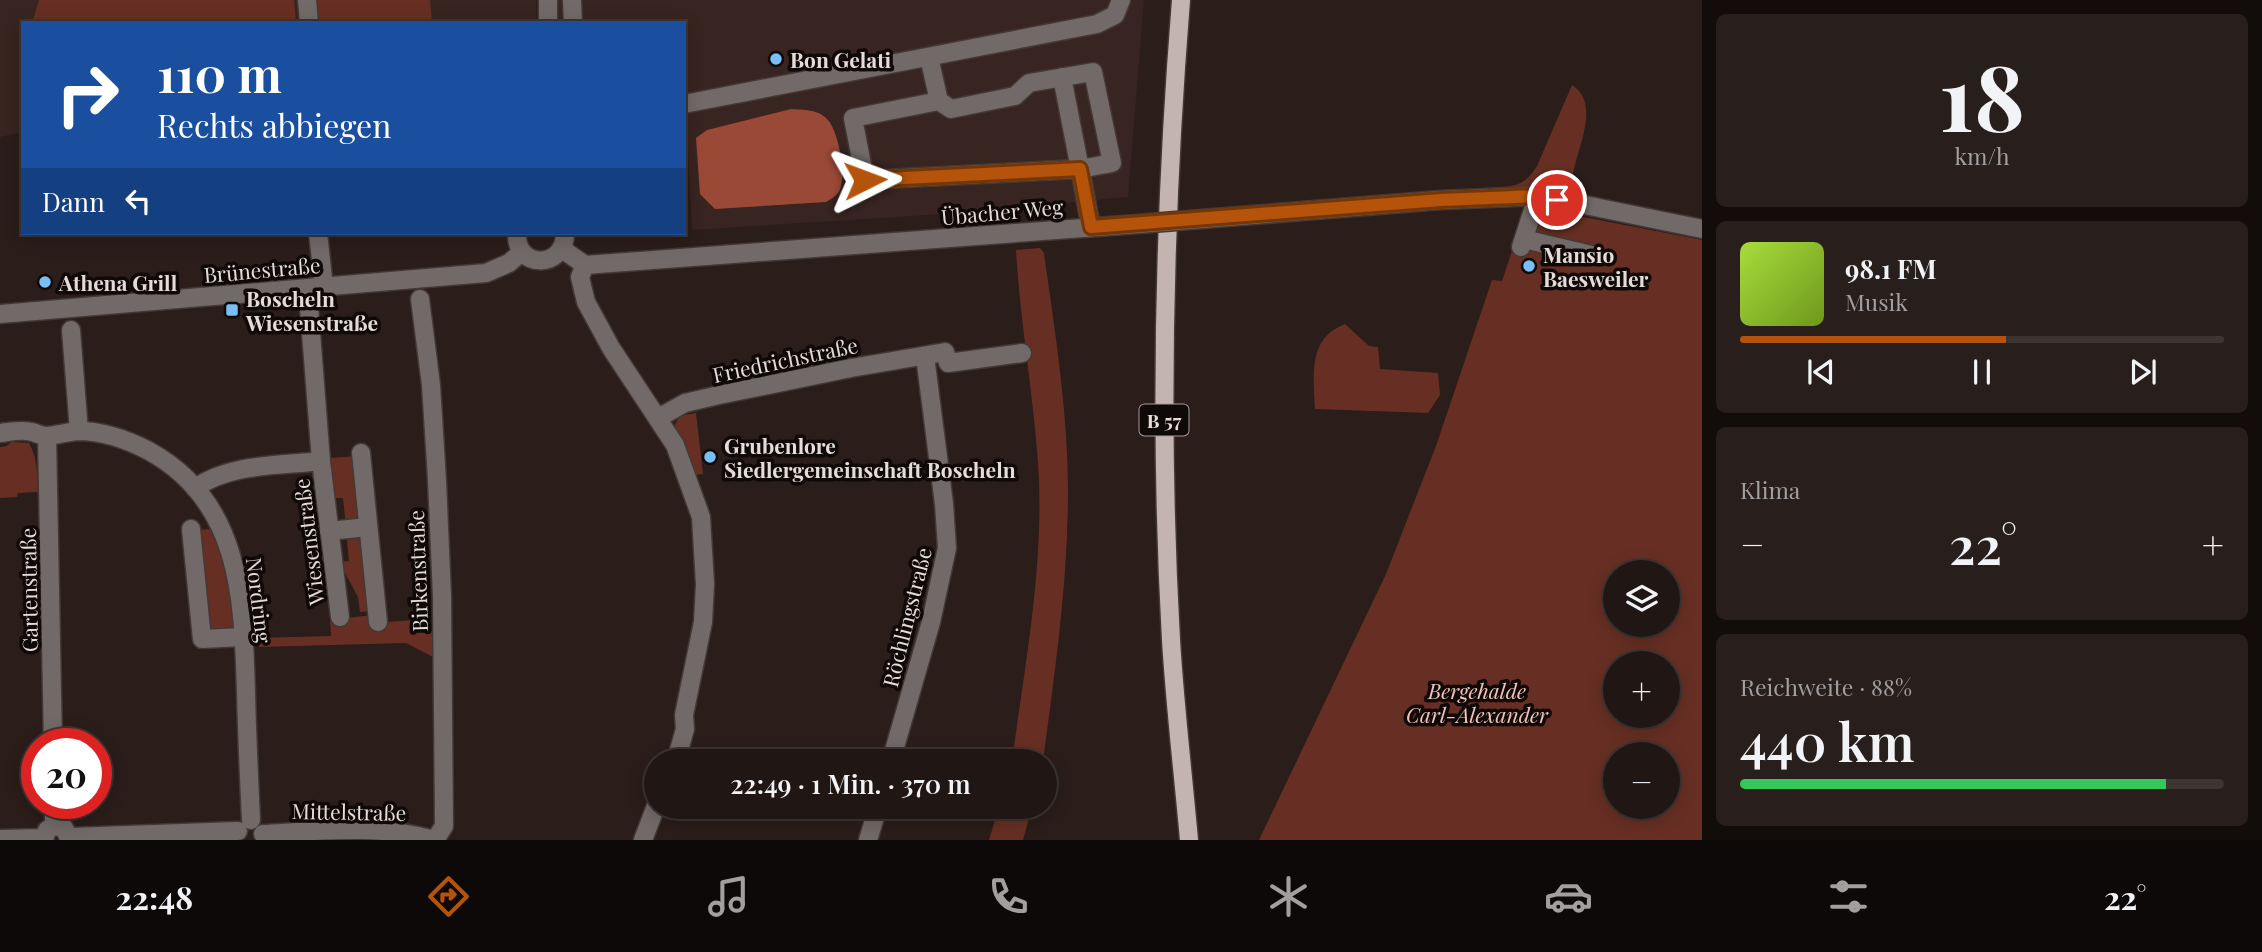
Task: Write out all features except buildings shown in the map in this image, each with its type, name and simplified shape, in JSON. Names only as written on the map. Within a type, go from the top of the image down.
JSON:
[{"type":"main road","name":"B 57","points":[[1181,0],[1168,208],[1164,413],[1171,640],[1189,840]]},
{"type":"street","points":[[307,0],[309,21]]},
{"type":"street","points":[[548,0],[548,21]]},
{"type":"street","points":[[572,0],[573,21]]},
{"type":"street","points":[[686,104],[1097,24],[1115,15],[1121,0]]},
{"type":"street","points":[[929,57],[939,101],[951,109],[1015,96],[1029,83],[1093,72],[1112,163],[1080,169],[865,180],[853,118],[939,101]]},
{"type":"street","points":[[1062,77],[1091,227]]},
{"type":"street","points":[[1541,196],[1533,210],[1522,243],[1596,256]]},
{"type":"street","name":"Übacher Weg","points":[[584,265],[1492,197],[1541,196],[1702,229]]},
{"type":"street","points":[[318,235],[324,286]]},
{"type":"street","points":[[517,235],[517,243],[528,257],[543,261],[550,259],[564,241],[584,265],[580,277],[586,302],[611,348],[675,445],[696,498],[704,548],[703,622],[679,749]]},
{"type":"street","name":"Brünestraße","points":[[0,314],[486,273],[509,263],[522,252]]},
{"type":"street","name":"Birkenstraße","points":[[420,299],[431,385],[442,596],[444,826],[435,840]]},
{"type":"street","name":"Wiesenstraße","points":[[309,307],[321,461],[340,617]]},
{"type":"street","points":[[71,330],[79,431]]},
{"type":"street","points":[[925,356],[946,352],[948,363],[1022,353]]},
{"type":"street","name":"Friedrichstraße","points":[[658,418],[685,403],[719,395],[925,356]]},
{"type":"street","name":"Röchlingstraße","points":[[894,749],[931,622],[947,548],[925,356]]},
{"type":"street","name":"Nordring","points":[[0,433],[31,431],[47,436],[79,431],[111,436],[137,444],[161,457],[195,488],[209,505],[232,555],[240,589],[243,637],[243,830]]},
{"type":"street","name":"Gartenstraße","points":[[47,436],[53,728]]},
{"type":"street","points":[[361,453],[378,622]]},
{"type":"street","name":"Wiesenstraße","points":[[195,488],[211,477],[227,471],[321,461]]},
{"type":"street","points":[[329,531],[368,527]]},
{"type":"street","points":[[191,528],[202,639],[243,637]]},
{"type":"street","points":[[643,840],[651,819]]},
{"type":"street","points":[[868,840],[874,819]]},
{"type":"street","name":"Mittelstraße","points":[[243,830],[261,826],[262,837],[350,831],[415,834],[435,840]]},
{"type":"street","points":[[0,839],[47,835],[64,828],[69,838],[243,830]]},
{"type":"shaded area","points":[[0,0],[536,0],[536,21],[21,21],[19,133],[0,137]]},
{"type":"shaded area","points":[[558,0],[1144,0],[1128,197],[960,213],[692,230],[686,125],[686,21],[558,21]]},
{"type":"shaded area","points":[[791,109],[819,113],[831,125],[842,165],[839,192],[826,202],[715,209],[700,194],[696,138],[707,130]]},
{"type":"green space","points":[[39,0],[294,0],[296,21],[33,21]]},
{"type":"green space","points":[[315,0],[430,0],[432,21],[317,21]]},
{"type":"green space","points":[[1572,85],[1581,94],[1586,117],[1572,181],[1576,197],[1479,193],[1483,188],[1514,185],[1526,180],[1537,166]]},
{"type":"green space","name":"Bergehalde Carl-Alexander","points":[[1527,206],[1702,240],[1702,840],[1259,840],[1386,574],[1436,446],[1492,280],[1502,281]]},
{"type":"green space","points":[[1040,248],[1044,253],[1066,432],[1066,559],[1045,749],[1014,749],[1039,537],[1036,436],[1016,250]]},
{"type":"green space","points":[[1345,324],[1369,346],[1378,347],[1380,369],[1438,373],[1440,395],[1428,413],[1315,409],[1315,359],[1324,339]]},
{"type":"green space","points":[[696,413],[703,474],[696,475],[674,427],[679,416]]},
{"type":"green space","points":[[12,442],[29,443],[36,461],[38,492],[18,493],[17,497],[0,498],[0,447]]},
{"type":"green space","points":[[358,456],[363,516],[358,525],[346,526],[343,498],[335,498],[330,458]]},
{"type":"green space","points":[[213,529],[230,576],[235,634],[208,634],[201,540],[193,530]]},
{"type":"green space","points":[[346,532],[362,535],[372,611],[360,612],[358,597],[339,562],[349,561]]},
{"type":"green space","points":[[372,615],[373,623],[414,620],[416,630],[435,631],[435,658],[406,643],[259,647],[258,638],[331,636],[330,620]]},
{"type":"green space","points":[[995,819],[1029,819],[1023,840],[989,840]]},
{"type":"place","name":"Bon Gelati","points":[[776,59]]},
{"type":"place","name":"Mansio Baesweiler","points":[[1529,266]]},
{"type":"place","name":"Athena Grill","points":[[45,282]]},
{"type":"place","name":"Boscheln Wiesenstraße","points":[[232,310]]},
{"type":"place","name":"Grubenlore Siedlergemeinschaft Boscheln","points":[[710,457]]},
{"type":"route","points":[[865,180],[1080,169],[1091,227],[1492,197],[1541,196],[1557,200]]}]
